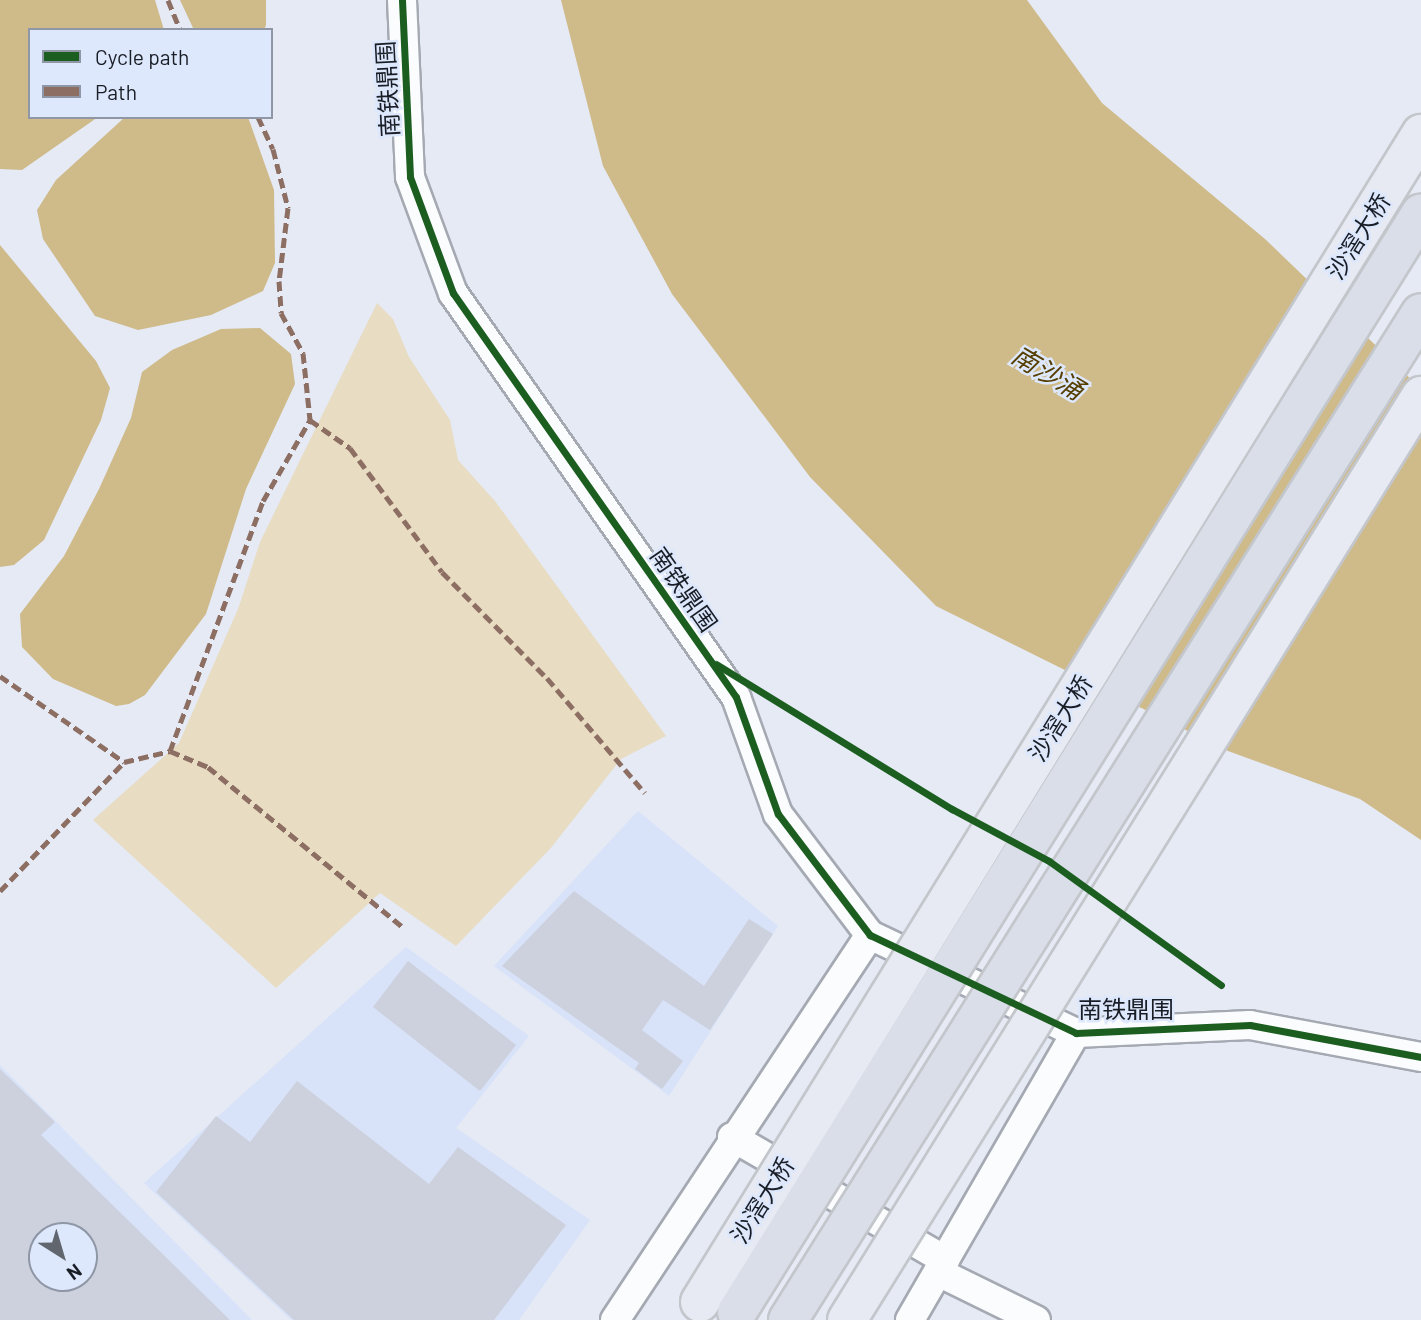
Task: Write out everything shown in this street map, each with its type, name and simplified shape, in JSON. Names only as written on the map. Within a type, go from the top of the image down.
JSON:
[{"type":"highway","name":"沙滘大桥","points":[[737,1312],[1421,213]]},
{"type":"highway","points":[[788,1320],[1421,313]]},
{"type":"main road","name":"沙滘大桥","points":[[699,1302],[1421,134]]},
{"type":"main road","points":[[847,1320],[1421,396]]},
{"type":"street","name":"南铁鼎围","points":[[402,0],[410,177],[453,293],[736,697],[778,814],[870,935],[1076,1033],[1250,1025],[1421,1057]]},
{"type":"street","points":[[615,1320],[732,1137],[870,935]]},
{"type":"street","points":[[911,1320],[1076,1033]]},
{"type":"street","points":[[732,1137],[942,1266],[1036,1320]]},
{"type":"shaded area","points":[[377,303],[393,319],[409,357],[450,420],[458,460],[495,501],[666,736],[621,759],[550,849],[456,946],[380,893],[276,988],[93,820],[179,743],[238,609],[260,542]]},
{"type":"shaded area","points":[[638,811],[778,926],[669,1096],[494,966]]},
{"type":"shaded area","points":[[406,947],[529,1036],[456,1128],[590,1220],[519,1320],[291,1320],[144,1183]]},
{"type":"shaded area","points":[[0,1065],[252,1320],[0,1320]]},
{"type":"water","points":[[0,0],[155,0],[163,28],[28,28],[28,119],[95,119],[22,170],[0,169]]},
{"type":"water","points":[[180,0],[266,0],[265,28],[193,28]]},
{"type":"water","name":"南沙涌","points":[[561,0],[1027,0],[1102,103],[1265,239],[1421,389],[1421,840],[1360,799],[1228,751],[936,606],[810,477],[672,294],[603,166]]},
{"type":"water","points":[[123,119],[249,119],[274,190],[275,263],[263,291],[211,315],[138,330],[95,316],[43,239],[37,210],[56,180]]},
{"type":"water","points":[[0,245],[96,361],[110,388],[101,420],[44,540],[14,565],[0,567]]},
{"type":"water","points":[[260,328],[291,354],[295,384],[246,489],[206,614],[145,695],[129,704],[116,706],[53,679],[22,647],[20,614],[64,556],[99,489],[131,418],[142,372],[172,350],[221,329]]},
{"type":"building","points":[[574,891],[704,986],[749,919],[773,934],[710,1030],[663,1000],[642,1030],[683,1061],[662,1089],[635,1069],[639,1063],[502,966]]},
{"type":"building","points":[[408,961],[516,1045],[480,1091],[373,1007]]},
{"type":"building","points":[[0,1069],[55,1122],[41,1135],[230,1320],[0,1320]]},
{"type":"building","points":[[297,1081],[429,1184],[458,1147],[566,1225],[494,1320],[294,1320],[156,1192],[216,1116],[250,1142]]},
{"type":"marked path","points":[[168,0],[179,28]]},
{"type":"marked path","points":[[259,119],[273,149],[288,208],[279,281],[281,313],[303,353],[310,420],[350,448],[442,572],[547,678],[645,793]]},
{"type":"marked path","points":[[170,751],[263,501],[310,420]]},
{"type":"marked path","points":[[0,676],[124,762],[170,751],[208,767],[403,927]]},
{"type":"marked path","points":[[0,891],[124,762]]},
{"type":"cycle path","points":[[402,0],[410,177],[453,293],[736,697],[778,814],[870,935],[1076,1033],[1250,1025],[1421,1057]]},
{"type":"cycle path","points":[[716,664],[952,809],[1049,861],[1221,985]]}]
